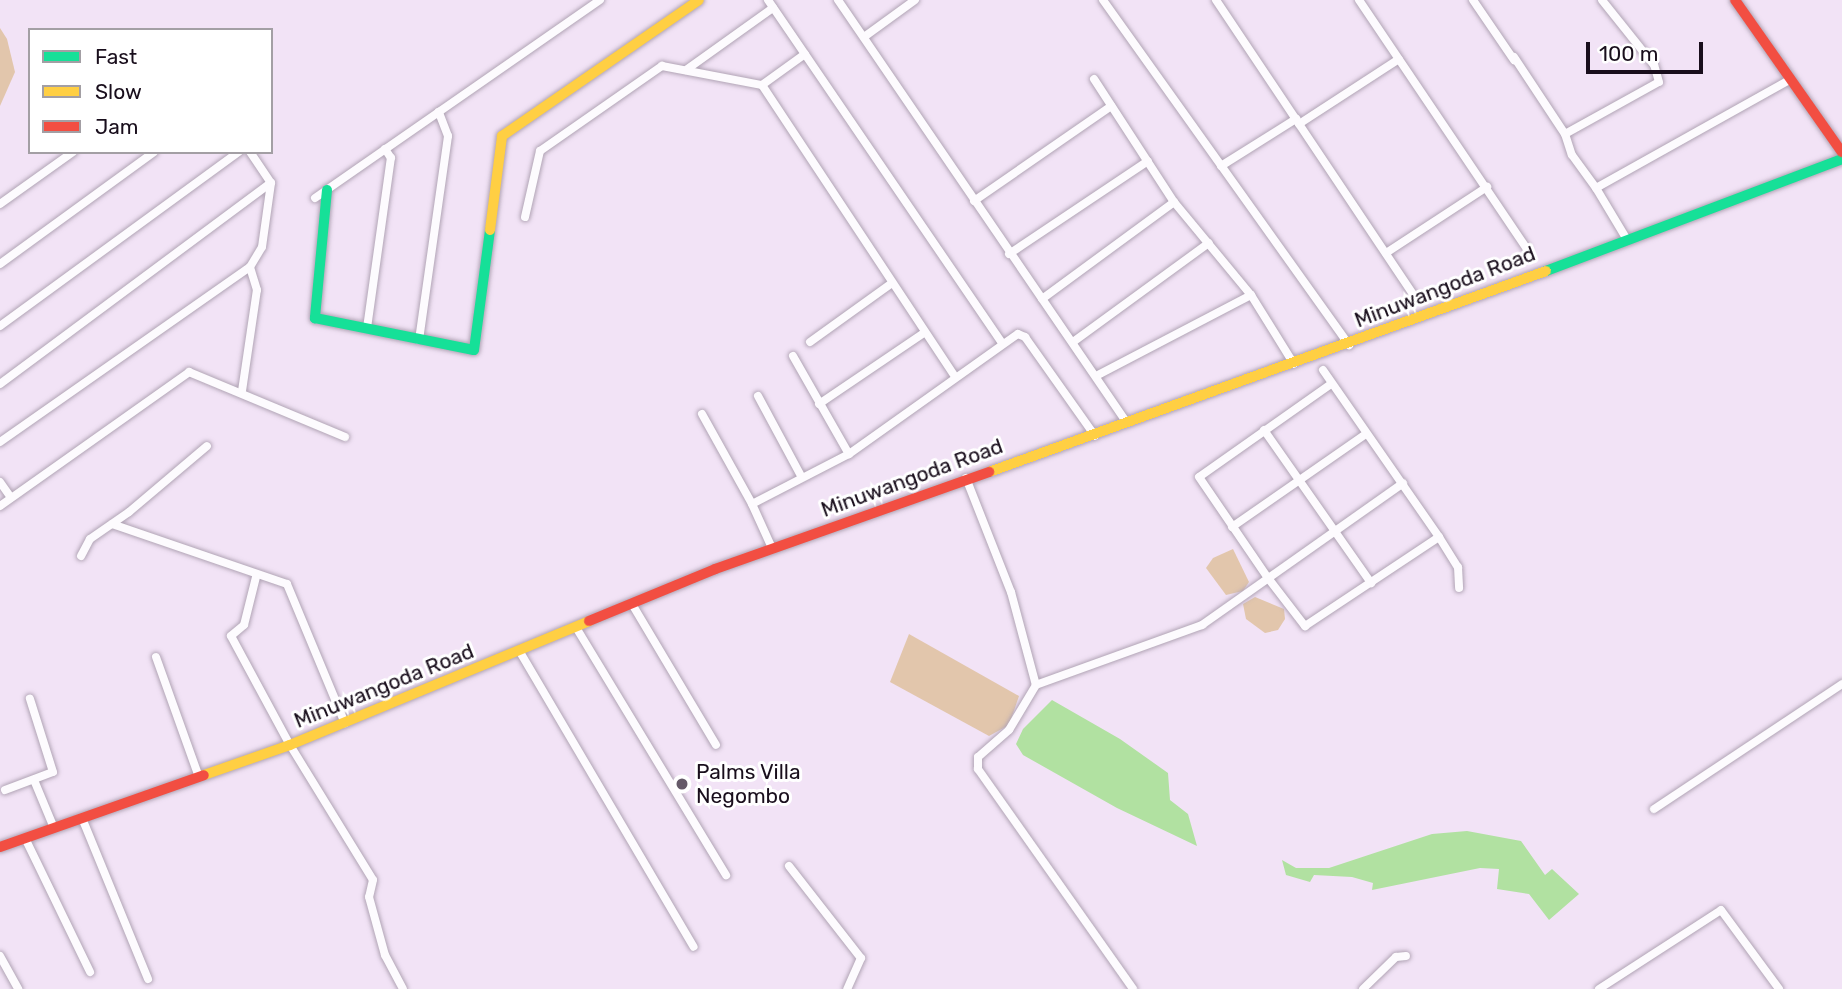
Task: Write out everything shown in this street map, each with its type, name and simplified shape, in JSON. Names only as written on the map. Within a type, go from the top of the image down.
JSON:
[{"type":"main road","points":[[327,190],[315,317],[474,350],[502,136],[699,0]]},
{"type":"main road","points":[[1734,0],[1842,152]]},
{"type":"main road","name":"Minuwangoda Road","points":[[0,847],[289,746],[772,548],[1294,365],[1842,159]]},
{"type":"street","points":[[315,198],[600,0]]},
{"type":"street","points":[[768,0],[1002,343]]},
{"type":"street","points":[[838,0],[1127,423]]},
{"type":"street","points":[[864,37],[915,0]]},
{"type":"street","points":[[1103,0],[1349,345]]},
{"type":"street","points":[[1216,0],[1414,296]]},
{"type":"street","points":[[1359,0],[1527,249]]},
{"type":"street","points":[[1473,0],[1535,88]]},
{"type":"street","points":[[1565,134],[1659,82],[1654,65],[1602,0]]},
{"type":"street","points":[[686,70],[773,8]]},
{"type":"street","points":[[762,85],[805,54]]},
{"type":"street","points":[[1514,57],[1565,134],[1572,155],[1596,188],[1626,238]]},
{"type":"street","points":[[1222,166],[1399,59]]},
{"type":"street","points":[[524,217],[541,152],[662,65],[762,85],[955,377]]},
{"type":"street","points":[[1094,79],[1174,202],[1251,295],[1294,365]]},
{"type":"street","points":[[1596,188],[1790,79]]},
{"type":"street","points":[[974,201],[1111,106]]},
{"type":"street","points":[[419,340],[448,136],[439,112]]},
{"type":"street","points":[[367,328],[391,158],[386,149]]},
{"type":"street","points":[[0,204],[70,154]]},
{"type":"street","points":[[0,264],[151,154]]},
{"type":"street","points":[[0,326],[236,154]]},
{"type":"street","points":[[0,442],[250,267],[262,247],[271,183],[251,154]]},
{"type":"street","points":[[1009,254],[1148,161]]},
{"type":"street","points":[[0,384],[271,183]]},
{"type":"street","points":[[1386,253],[1487,187]]},
{"type":"street","points":[[1042,299],[1174,202]]},
{"type":"street","points":[[1073,342],[1209,243]]},
{"type":"street","points":[[242,391],[257,290],[250,267]]},
{"type":"street","points":[[810,342],[892,283]]},
{"type":"street","points":[[1096,376],[1251,295]]},
{"type":"street","points":[[819,404],[924,333]]},
{"type":"street","points":[[752,504],[801,476],[849,454],[1018,334],[1025,337],[1096,436]]},
{"type":"street","points":[[793,356],[849,454]]},
{"type":"street","points":[[1323,370],[1439,537],[1458,568],[1460,588]]},
{"type":"street","points":[[0,506],[181,375],[199,373],[345,437]]},
{"type":"street","points":[[1331,384],[1199,477],[1232,527],[1305,625],[1439,537]]},
{"type":"street","points":[[758,396],[801,476]]},
{"type":"street","points":[[702,414],[752,504],[772,548]]},
{"type":"street","points":[[1264,430],[1371,583]]},
{"type":"street","points":[[1232,527],[1366,434]]},
{"type":"street","points":[[81,556],[90,539],[207,446]]},
{"type":"street","points":[[966,478],[1011,592],[1036,685]]},
{"type":"street","points":[[0,482],[11,498]]},
{"type":"street","points":[[1133,989],[978,769],[978,757],[1009,730],[1036,685],[1202,625],[1336,533],[1403,483]]},
{"type":"street","points":[[112,524],[256,577],[287,584],[345,723]]},
{"type":"street","points":[[256,577],[244,625],[230,636],[289,746],[373,880],[369,897],[385,955],[403,989]]},
{"type":"street","points":[[632,604],[716,745]]},
{"type":"street","points":[[577,629],[726,875]]},
{"type":"street","points":[[520,652],[694,947]]},
{"type":"street","points":[[156,657],[199,777]]},
{"type":"street","points":[[1654,809],[1842,684]]},
{"type":"street","points":[[5,790],[34,780],[54,769],[30,699]]},
{"type":"street","points":[[34,780],[54,828]]},
{"type":"street","points":[[82,818],[148,979]]},
{"type":"street","points":[[25,838],[90,972]]},
{"type":"street","points":[[789,866],[861,958],[847,989]]},
{"type":"street","points":[[1599,989],[1721,910],[1779,989]]},
{"type":"street","points":[[0,956],[18,989]]},
{"type":"street","points":[[1363,989],[1396,957],[1406,956]]},
{"type":"shaded area","points":[[0,28],[7,39],[15,72],[0,106]]},
{"type":"shaded area","points":[[1233,549],[1249,582],[1243,591],[1226,595],[1206,568],[1213,558]]},
{"type":"shaded area","points":[[1255,597],[1284,609],[1285,619],[1278,630],[1265,633],[1246,619],[1243,604]]},
{"type":"shaded area","points":[[909,634],[1019,696],[1009,725],[989,736],[890,682]]},
{"type":"shaded area","points":[[1052,700],[1120,739],[1168,773],[1170,800],[1188,814],[1197,846],[1117,808],[1023,755],[1016,744],[1023,729]]},
{"type":"shaded area","points":[[1467,831],[1521,841],[1545,875],[1552,869],[1579,894],[1549,920],[1529,894],[1497,889],[1499,869],[1480,868],[1372,890],[1373,883],[1352,877],[1314,875],[1310,882],[1286,875],[1282,860],[1296,868],[1329,868],[1432,834]]},
{"type":"traffic: fast","points":[[1546,271],[1842,159]]},
{"type":"traffic: fast","points":[[327,190],[315,318],[474,350],[490,230]]},
{"type":"traffic: slow","points":[[490,230],[502,136],[699,0]]},
{"type":"traffic: slow","points":[[989,472],[1546,271]]},
{"type":"traffic: slow","points":[[204,775],[290,745],[589,621]]},
{"type":"traffic: jam","points":[[1735,0],[1842,152]]},
{"type":"traffic: jam","points":[[589,621],[715,569],[989,472]]},
{"type":"traffic: jam","points":[[0,847],[204,775]]},
{"type":"place","name":"Palms Villa Negombo","points":[[682,784]]}]
